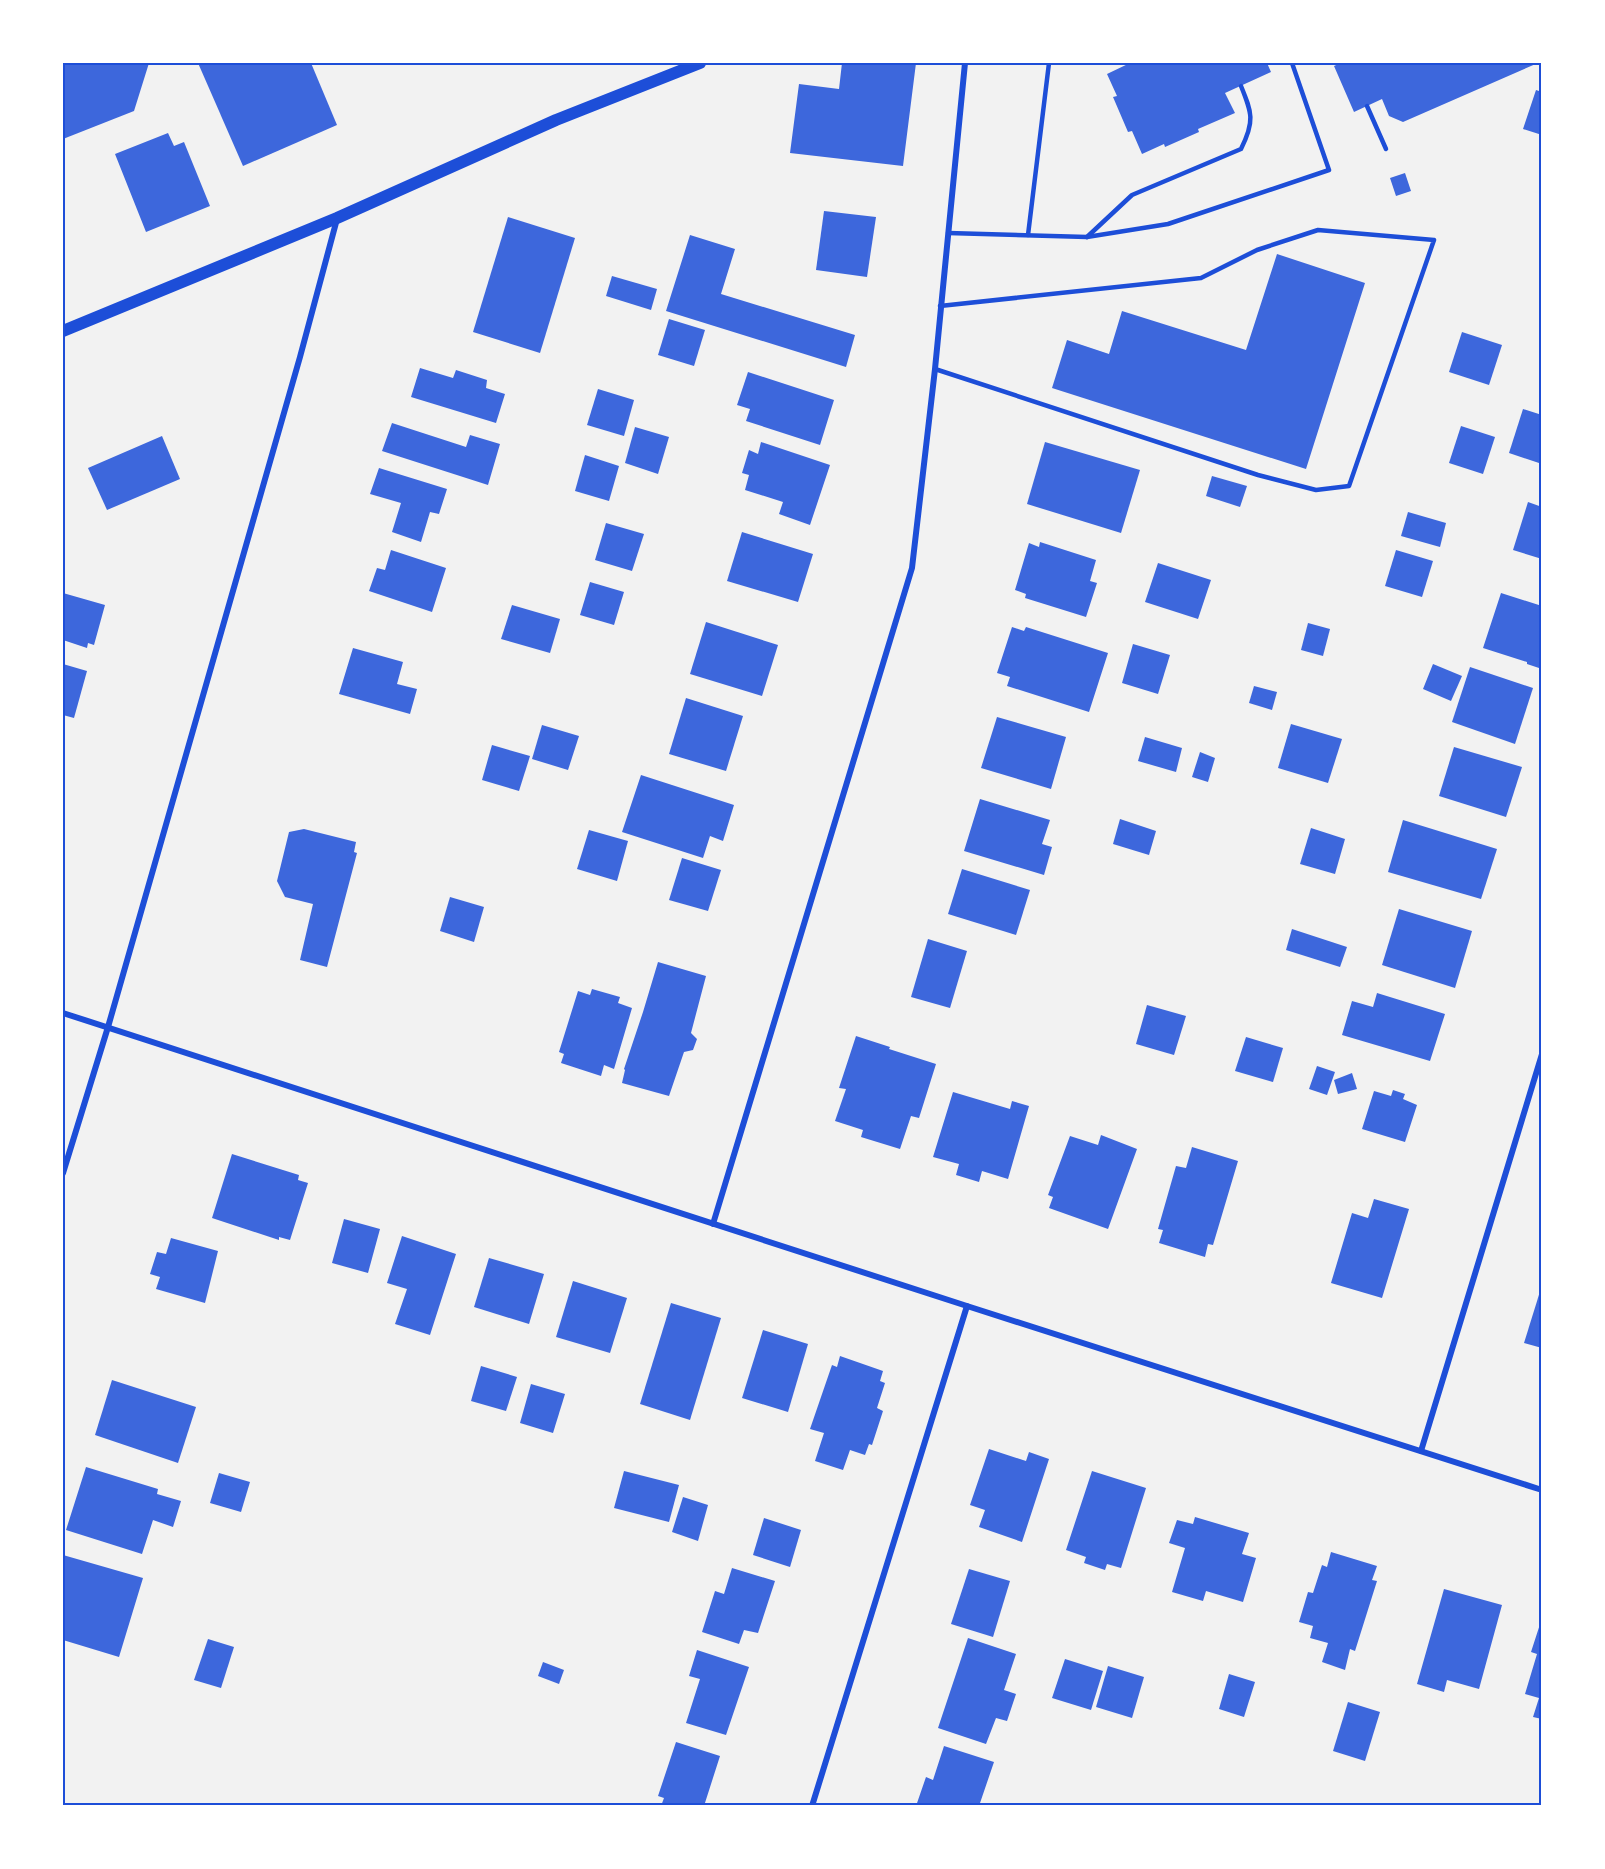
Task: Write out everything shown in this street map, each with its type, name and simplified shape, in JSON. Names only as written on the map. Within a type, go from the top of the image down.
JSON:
[{"type":"main road","points":[[63,331],[337,218],[556,120],[700,63]]},
{"type":"street","points":[[713,1224],[912,568],[935,369],[965,63]]},
{"type":"street","points":[[63,1173],[108,1027],[300,357],[337,218]]},
{"type":"street","points":[[63,1013],[1542,1490]]},
{"type":"street","points":[[1421,1451],[1542,1054]]},
{"type":"street","points":[[812,1806],[967,1306]]},
{"type":"lane","points":[[1028,235],[1049,63]]},
{"type":"lane","points":[[948,233],[1087,237],[1168,224],[1329,170],[1292,63]]},
{"type":"lane","points":[[1087,237],[1132,195],[1241,148],[1250,132],[1251,111],[1241,86]]},
{"type":"lane","points":[[1367,106],[1386,149]]},
{"type":"lane","points":[[935,369],[1258,476],[1316,490],[1349,486],[1434,240],[1318,230],[1257,250],[1201,278],[940,306]]},
{"type":"building","points":[[63,63],[149,63],[134,111],[63,139]]},
{"type":"building","points":[[198,63],[311,63],[337,125],[243,166]]},
{"type":"building","points":[[842,63],[916,63],[903,166],[790,153],[799,84],[839,89]]},
{"type":"building","points":[[1130,63],[1267,63],[1271,72],[1225,93],[1235,113],[1165,147],[1164,144],[1142,154],[1132,131],[1128,132],[1113,97],[1117,96],[1107,74]]},
{"type":"building","points":[[1341,63],[1538,63],[1403,122],[1389,116],[1382,99],[1354,112],[1334,66]]},
{"type":"building","points":[[1536,90],[1542,92],[1542,135],[1523,129]]},
{"type":"building","points":[[168,133],[174,146],[184,142],[210,206],[146,232],[115,154]]},
{"type":"building","points":[[1405,173],[1411,191],[1396,196],[1390,178]]},
{"type":"building","points":[[824,211],[876,217],[867,277],[816,270]]},
{"type":"building","points":[[508,217],[575,238],[540,353],[473,332]]},
{"type":"building","points":[[690,235],[735,249],[721,294],[855,335],[846,367],[666,311]]},
{"type":"building","points":[[1277,254],[1365,283],[1306,469],[1052,388],[1067,340],[1109,354],[1122,311],[1246,350]]},
{"type":"building","points":[[612,276],[657,289],[651,310],[606,296]]},
{"type":"building","points":[[669,319],[705,330],[694,366],[658,355]]},
{"type":"building","points":[[1462,332],[1502,345],[1489,385],[1449,372]]},
{"type":"building","points":[[420,368],[453,378],[456,370],[487,380],[486,388],[505,394],[496,423],[411,397]]},
{"type":"building","points":[[748,372],[834,400],[820,445],[746,421],[750,409],[737,405]]},
{"type":"building","points":[[598,389],[634,400],[624,436],[587,425]]},
{"type":"building","points":[[1523,409],[1542,415],[1542,464],[1509,453]]},
{"type":"building","points":[[392,423],[466,447],[470,435],[500,444],[488,485],[382,451]]},
{"type":"building","points":[[1461,426],[1495,437],[1483,474],[1449,463]]},
{"type":"building","points":[[635,427],[669,437],[658,474],[625,463]]},
{"type":"building","points":[[162,436],[180,479],[107,510],[88,468]]},
{"type":"building","points":[[761,442],[830,465],[810,525],[779,514],[783,502],[745,490],[749,475],[742,473],[749,450],[758,454]]},
{"type":"building","points":[[1045,442],[1140,470],[1121,533],[1027,504]]},
{"type":"building","points":[[585,455],[619,466],[609,501],[575,491]]},
{"type":"building","points":[[379,468],[447,489],[439,514],[430,512],[421,542],[392,532],[401,503],[370,494]]},
{"type":"building","points":[[1212,476],[1247,486],[1240,507],[1206,496]]},
{"type":"building","points":[[1528,502],[1542,507],[1542,559],[1513,550]]},
{"type":"building","points":[[1408,512],[1446,523],[1440,547],[1401,536]]},
{"type":"building","points":[[606,523],[644,534],[632,571],[595,560]]},
{"type":"building","points":[[742,532],[813,554],[798,602],[727,581]]},
{"type":"building","points":[[1040,542],[1096,560],[1090,581],[1097,583],[1086,617],[1025,598],[1026,594],[1015,590],[1029,543],[1039,547]]},
{"type":"building","points":[[391,550],[446,568],[432,612],[369,591],[377,568],[385,570]]},
{"type":"building","points":[[1396,550],[1433,561],[1422,597],[1385,586]]},
{"type":"building","points":[[1158,563],[1211,580],[1198,619],[1145,602]]},
{"type":"building","points":[[590,582],[624,592],[614,625],[580,615]]},
{"type":"building","points":[[63,593],[105,605],[94,645],[88,643],[87,648],[63,640]]},
{"type":"building","points":[[1501,593],[1542,606],[1542,669],[1483,648]]},
{"type":"building","points":[[512,605],[560,619],[550,653],[501,639]]},
{"type":"building","points":[[706,622],[778,645],[762,696],[690,674]]},
{"type":"building","points":[[1308,623],[1330,629],[1323,656],[1301,650]]},
{"type":"building","points":[[1012,627],[1024,631],[1026,627],[1108,653],[1089,712],[1007,686],[1010,677],[997,673]]},
{"type":"building","points":[[1133,644],[1170,655],[1158,694],[1122,683]]},
{"type":"building","points":[[353,648],[403,662],[397,684],[417,689],[410,714],[339,694]]},
{"type":"building","points":[[63,664],[87,671],[74,718],[63,715]]},
{"type":"building","points":[[1433,664],[1462,676],[1451,701],[1423,689]]},
{"type":"building","points":[[1470,667],[1533,688],[1515,744],[1452,722]]},
{"type":"building","points":[[1254,686],[1277,692],[1272,710],[1249,703]]},
{"type":"building","points":[[686,698],[743,716],[726,771],[669,754]]},
{"type":"building","points":[[997,717],[1066,737],[1051,789],[981,768]]},
{"type":"building","points":[[1291,724],[1342,739],[1328,783],[1278,768]]},
{"type":"building","points":[[542,725],[579,736],[568,770],[532,759]]},
{"type":"building","points":[[1145,737],[1182,748],[1176,772],[1138,761]]},
{"type":"building","points":[[492,745],[530,756],[519,791],[482,780]]},
{"type":"building","points":[[1454,747],[1522,767],[1506,817],[1439,796]]},
{"type":"building","points":[[1200,752],[1215,758],[1208,782],[1192,777]]},
{"type":"building","points":[[641,775],[734,805],[723,841],[710,836],[703,858],[622,832]]},
{"type":"building","points":[[980,799],[1050,820],[1042,844],[1052,847],[1044,875],[964,851]]},
{"type":"building","points":[[1120,819],[1156,831],[1149,855],[1113,844]]},
{"type":"building","points":[[1403,820],[1497,849],[1481,899],[1388,872]]},
{"type":"building","points":[[1311,828],[1345,839],[1335,874],[1300,864]]},
{"type":"building","points":[[304,829],[356,842],[354,852],[357,853],[327,967],[300,960],[313,904],[285,897],[277,881],[289,832]]},
{"type":"building","points":[[589,830],[628,841],[617,881],[577,869]]},
{"type":"building","points":[[682,858],[721,870],[708,911],[669,900]]},
{"type":"building","points":[[962,869],[1030,890],[1016,935],[948,914]]},
{"type":"building","points":[[450,897],[484,907],[474,942],[440,931]]},
{"type":"building","points":[[1399,909],[1472,931],[1455,988],[1382,965]]},
{"type":"building","points":[[1292,929],[1347,947],[1340,967],[1286,950]]},
{"type":"building","points":[[928,939],[967,951],[950,1008],[911,997]]},
{"type":"building","points":[[658,962],[706,976],[691,1033],[697,1039],[693,1050],[684,1052],[669,1096],[622,1083],[624,1069]]},
{"type":"building","points":[[592,989],[620,997],[618,1003],[632,1008],[614,1069],[604,1065],[601,1076],[561,1063],[564,1054],[559,1052],[578,991],[590,995]]},
{"type":"building","points":[[1377,993],[1445,1014],[1430,1061],[1342,1035],[1352,1001],[1373,1007]]},
{"type":"building","points":[[1147,1005],[1186,1016],[1174,1055],[1136,1044]]},
{"type":"building","points":[[856,1036],[936,1064],[919,1118],[911,1116],[900,1149],[861,1137],[863,1130],[835,1121],[846,1089],[839,1088]]},
{"type":"building","points":[[1246,1037],[1283,1048],[1273,1082],[1235,1071]]},
{"type":"building","points":[[1317,1066],[1335,1072],[1327,1095],[1309,1089]]},
{"type":"building","points":[[1352,1073],[1357,1089],[1338,1094],[1334,1080]]},
{"type":"building","points":[[1393,1090],[1405,1094],[1403,1099],[1417,1105],[1405,1142],[1362,1129],[1374,1091],[1391,1096]]},
{"type":"building","points":[[953,1092],[1010,1109],[1012,1101],[1029,1106],[1008,1179],[982,1171],[979,1182],[956,1175],[959,1164],[933,1157]]},
{"type":"building","points":[[1101,1135],[1137,1149],[1108,1229],[1049,1208],[1053,1197],[1048,1195],[1070,1136],[1098,1145]]},
{"type":"building","points":[[1192,1147],[1238,1161],[1213,1245],[1208,1244],[1205,1257],[1159,1243],[1163,1230],[1158,1229],[1176,1166],[1186,1168]]},
{"type":"building","points":[[232,1154],[299,1175],[298,1180],[308,1183],[290,1240],[279,1237],[279,1240],[212,1218]]},
{"type":"building","points":[[1374,1199],[1409,1209],[1382,1298],[1331,1283],[1352,1213],[1368,1218]]},
{"type":"building","points":[[344,1219],[380,1229],[368,1273],[332,1263]]},
{"type":"building","points":[[402,1236],[456,1254],[430,1335],[395,1324],[407,1289],[387,1283]]},
{"type":"building","points":[[171,1238],[218,1251],[205,1303],[156,1289],[160,1277],[150,1274],[157,1252],[166,1254]]},
{"type":"building","points":[[489,1258],[544,1274],[529,1324],[474,1307]]},
{"type":"building","points":[[573,1281],[627,1298],[610,1353],[556,1337]]},
{"type":"building","points":[[1542,1285],[1542,1348],[1524,1343]]},
{"type":"building","points":[[671,1303],[721,1318],[690,1420],[640,1404]]},
{"type":"building","points":[[763,1330],[808,1344],[788,1412],[742,1398]]},
{"type":"building","points":[[840,1356],[883,1371],[880,1381],[885,1383],[877,1408],[883,1411],[872,1445],[869,1444],[865,1455],[850,1450],[843,1470],[815,1461],[824,1433],[810,1429],[832,1365],[837,1367]]},
{"type":"building","points":[[481,1366],[517,1377],[506,1411],[471,1401]]},
{"type":"building","points":[[112,1380],[196,1407],[178,1463],[95,1435]]},
{"type":"building","points":[[531,1384],[565,1394],[553,1433],[520,1423]]},
{"type":"building","points":[[989,1449],[1026,1461],[1029,1452],[1049,1459],[1022,1542],[979,1527],[985,1510],[970,1505]]},
{"type":"building","points":[[86,1467],[158,1489],[157,1494],[181,1501],[173,1527],[153,1520],[142,1554],[66,1530]]},
{"type":"building","points":[[624,1471],[679,1485],[669,1522],[614,1508]]},
{"type":"building","points":[[1092,1471],[1146,1488],[1121,1568],[1107,1564],[1105,1570],[1084,1563],[1086,1557],[1066,1550]]},
{"type":"building","points":[[219,1473],[250,1482],[241,1512],[210,1503]]},
{"type":"building","points":[[683,1497],[708,1505],[698,1541],[672,1532]]},
{"type":"building","points":[[1195,1517],[1249,1533],[1242,1554],[1256,1558],[1243,1602],[1206,1591],[1203,1601],[1172,1592],[1185,1548],[1169,1543],[1177,1520],[1193,1524]]},
{"type":"building","points":[[764,1518],[801,1530],[790,1567],[753,1555]]},
{"type":"building","points":[[1331,1552],[1377,1566],[1372,1580],[1377,1581],[1355,1651],[1350,1649],[1345,1670],[1322,1662],[1328,1643],[1310,1638],[1313,1626],[1299,1622],[1308,1592],[1313,1593],[1322,1565],[1327,1567]]},
{"type":"building","points":[[63,1555],[143,1578],[119,1657],[63,1640],[65,1595],[63,1594]]},
{"type":"building","points":[[732,1568],[775,1581],[758,1633],[744,1630],[739,1644],[702,1632],[715,1591],[724,1594]]},
{"type":"building","points":[[969,1569],[1010,1581],[993,1637],[951,1624]]},
{"type":"building","points":[[1444,1589],[1502,1605],[1479,1689],[1447,1680],[1444,1692],[1417,1684]]},
{"type":"building","points":[[1542,1618],[1542,1719],[1533,1717],[1539,1698],[1525,1694],[1537,1654],[1531,1652]]},
{"type":"building","points":[[968,1638],[1016,1654],[1004,1690],[1016,1694],[1007,1721],[996,1718],[986,1744],[938,1728]]},
{"type":"building","points":[[208,1639],[234,1647],[221,1688],[194,1680]]},
{"type":"building","points":[[697,1650],[749,1667],[726,1735],[686,1723],[700,1679],[689,1676]]},
{"type":"building","points":[[1065,1659],[1103,1671],[1091,1710],[1052,1698]]},
{"type":"building","points":[[543,1662],[564,1670],[559,1684],[538,1676]]},
{"type":"building","points":[[1108,1666],[1144,1677],[1132,1718],[1096,1707]]},
{"type":"building","points":[[1229,1674],[1255,1682],[1244,1717],[1219,1709]]},
{"type":"building","points":[[1348,1702],[1380,1712],[1365,1761],[1333,1751]]},
{"type":"building","points":[[676,1742],[720,1756],[704,1806],[661,1806],[664,1798],[658,1796]]},
{"type":"building","points":[[944,1746],[994,1762],[979,1806],[916,1806],[926,1777],[933,1780]]}]
